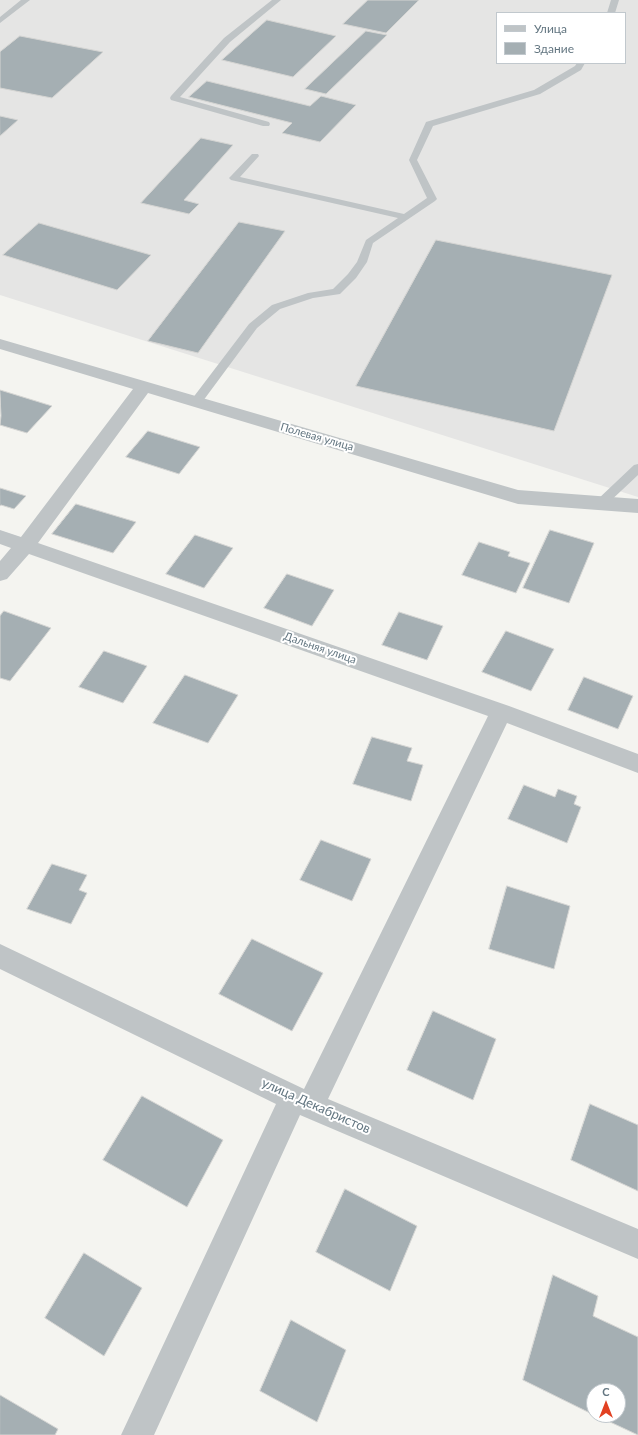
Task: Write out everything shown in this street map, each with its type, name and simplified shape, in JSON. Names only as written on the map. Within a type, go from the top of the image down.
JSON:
[{"type":"street","name":"Полевая улица","points":[[0,344],[518,497],[638,506]]},
{"type":"street","points":[[0,574],[25,546],[144,386]]},
{"type":"street","name":"Дальняя улица","points":[[0,537],[501,712],[638,764]]},
{"type":"street","points":[[137,1435],[302,1101],[501,712]]},
{"type":"street","name":"улица Декабристов","points":[[0,956],[302,1101],[638,1244]]},
{"type":"lane","points":[[0,21],[26,0]]},
{"type":"lane","points":[[266,124],[174,98],[227,40],[276,0]]},
{"type":"lane","points":[[611,12],[615,0]]},
{"type":"lane","points":[[196,402],[253,326],[276,307],[312,295],[336,292],[362,262],[369,242],[432,199],[413,160],[429,124],[537,92],[578,68],[580,64]]},
{"type":"lane","points":[[255,156],[234,178],[405,217]]},
{"type":"lane","points":[[601,503],[638,468]]},
{"type":"shaded area","points":[[0,0],[638,0],[638,497],[0,295]]},
{"type":"building","points":[[368,0],[419,0],[386,33],[343,24]]},
{"type":"building","points":[[267,20],[336,36],[293,77],[222,60]]},
{"type":"building","points":[[366,31],[387,35],[326,94],[305,89]]},
{"type":"building","points":[[20,36],[103,52],[52,98],[0,88],[0,52]]},
{"type":"building","points":[[207,81],[310,106],[321,96],[356,105],[320,142],[282,133],[292,123],[189,97]]},
{"type":"building","points":[[0,116],[18,120],[0,136]]},
{"type":"building","points":[[201,138],[233,145],[184,200],[199,204],[189,214],[141,203]]},
{"type":"building","points":[[239,222],[285,231],[198,353],[148,341]]},
{"type":"building","points":[[39,223],[151,255],[117,290],[3,255]]},
{"type":"building","points":[[436,240],[612,275],[554,431],[356,386]]},
{"type":"building","points":[[0,390],[52,406],[27,433],[0,425]]},
{"type":"building","points":[[148,431],[200,447],[179,474],[126,457]]},
{"type":"building","points":[[0,488],[26,496],[14,509],[0,506]]},
{"type":"building","points":[[76,504],[136,522],[113,553],[52,534]]},
{"type":"building","points":[[550,530],[594,543],[569,603],[523,588]]},
{"type":"building","points":[[195,535],[233,548],[204,588],[166,574]]},
{"type":"building","points":[[479,542],[510,552],[508,556],[530,563],[516,593],[462,575]]},
{"type":"building","points":[[287,574],[334,590],[312,626],[264,608]]},
{"type":"building","points":[[4,611],[51,628],[10,681],[0,678],[0,616]]},
{"type":"building","points":[[399,612],[443,626],[427,660],[382,645]]},
{"type":"building","points":[[506,631],[554,649],[531,691],[482,672]]},
{"type":"building","points":[[104,651],[147,666],[123,703],[79,687]]},
{"type":"building","points":[[185,675],[238,695],[208,743],[153,723]]},
{"type":"building","points":[[584,677],[633,696],[618,729],[568,710]]},
{"type":"building","points":[[372,737],[412,748],[407,761],[423,765],[411,801],[353,784]]},
{"type":"building","points":[[524,785],[555,797],[558,789],[577,796],[574,804],[581,807],[567,843],[508,819]]},
{"type":"building","points":[[321,840],[371,859],[352,901],[300,880]]},
{"type":"building","points":[[52,864],[87,875],[79,890],[87,893],[71,924],[27,909]]},
{"type":"building","points":[[507,886],[570,906],[554,969],[489,949]]},
{"type":"building","points":[[252,939],[323,973],[292,1031],[219,994]]},
{"type":"building","points":[[433,1011],[496,1039],[473,1100],[407,1070]]},
{"type":"building","points":[[142,1096],[223,1140],[187,1207],[103,1160]]},
{"type":"building","points":[[590,1104],[638,1125],[638,1191],[571,1160]]},
{"type":"building","points":[[345,1189],[417,1226],[390,1291],[316,1252]]},
{"type":"building","points":[[84,1253],[142,1288],[104,1356],[45,1318]]},
{"type":"building","points":[[553,1275],[598,1296],[593,1316],[638,1337],[638,1435],[612,1423],[626,1423],[626,1383],[586,1383],[586,1411],[523,1380]]},
{"type":"building","points":[[291,1320],[346,1350],[317,1422],[260,1391]]},
{"type":"building","points":[[0,1395],[58,1429],[55,1435],[0,1435]]}]
